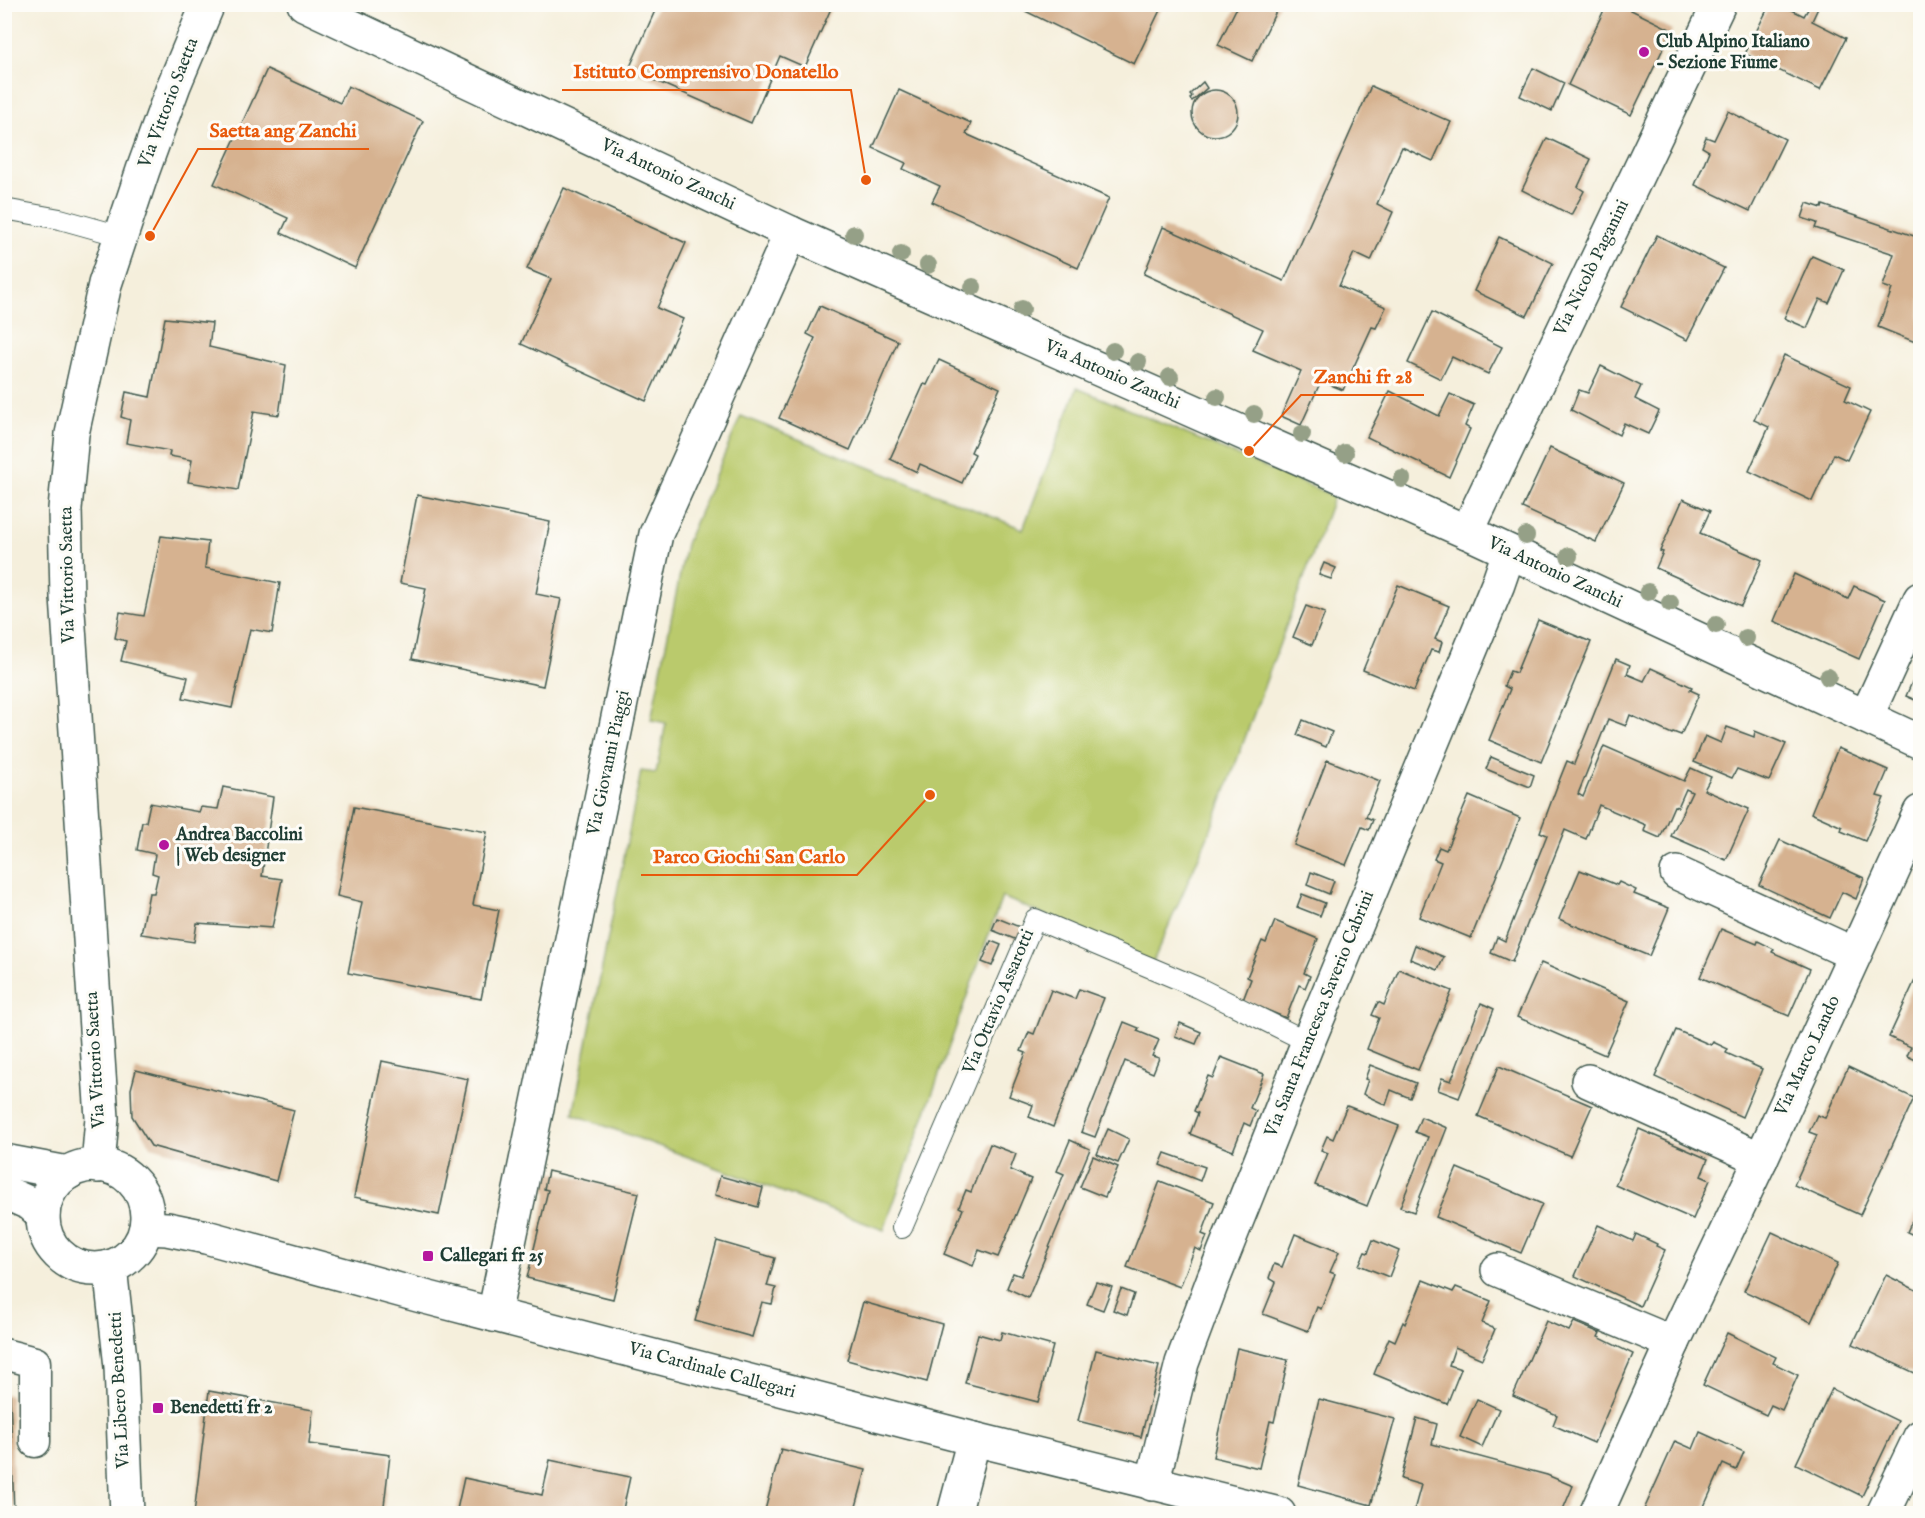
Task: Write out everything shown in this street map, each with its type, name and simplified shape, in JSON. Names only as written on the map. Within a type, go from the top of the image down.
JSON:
[{"type":"street","name":"Via Vittorio Saetta","points":[[83,1169],[102,1118],[67,597],[65,509],[72,434],[105,284],[174,85],[208,4]]},
{"type":"street","name":"Via Antonio Zanchi","points":[[304,4],[791,233],[1467,532],[1920,742]]},
{"type":"street","name":"Via Nicolò Paganini","points":[[1467,532],[1719,4]]},
{"type":"street","name":"Via Giovanni Piaggi","points":[[494,1315],[656,534],[791,233]]},
{"type":"street","name":"Via Santa Francesca Saverio Cabrini","points":[[1152,1484],[1182,1363],[1308,1042],[1498,584],[1509,552]]},
{"type":"street","points":[[1866,717],[1920,599]]},
{"type":"street","name":"Via Marco Lando","points":[[1596,1514],[1920,812]]},
{"type":"street","points":[[1677,873],[1854,954]]},
{"type":"street","points":[[1588,1081],[1761,1158]]},
{"type":"street","points":[[4,1161],[83,1169],[112,1168],[125,1175],[136,1185],[144,1198],[147,1213],[146,1228],[139,1245],[126,1259],[110,1267],[95,1270],[80,1268],[65,1260],[53,1248],[45,1232],[43,1215],[50,1191],[58,1181],[83,1169]]},
{"type":"street","points":[[4,1192],[31,1204],[43,1215]]},
{"type":"street","name":"Via Cardinale Callegari","points":[[146,1228],[166,1229],[206,1237],[494,1315],[1152,1484],[1235,1509],[1279,1514]]},
{"type":"street","name":"Via Libero Benedetti","points":[[110,1267],[121,1366],[127,1514]]},
{"type":"street","points":[[1498,1270],[1673,1343]]},
{"type":"street","points":[[4,1354],[35,1362],[35,1442]]},
{"type":"street","points":[[1883,1514],[1920,1437]]},
{"type":"street","points":[[954,1514],[974,1440]]},
{"type":"lane","points":[[4,209],[60,219],[121,236]]},
{"type":"lane","name":"Via Ottavio Assarotti","points":[[902,1228],[1035,919],[1199,988],[1308,1042]]},
{"type":"green space","points":[[1077,388],[1334,496],[1216,817],[1152,964],[1109,942],[1002,897],[884,1230],[573,1114],[641,771],[656,773],[666,723],[651,720],[686,544],[741,416],[1023,529]]},
{"type":"building","points":[[658,4],[833,4],[805,67],[780,56],[751,123],[629,69]]},
{"type":"building","points":[[1026,4],[1163,4],[1134,64],[1023,10]]},
{"type":"building","points":[[1607,4],[1619,4],[1672,30],[1631,115],[1568,85]]},
{"type":"building","points":[[1770,4],[1780,4],[1804,16],[1811,4],[1818,8],[1812,21],[1846,38],[1820,90],[1745,54]]},
{"type":"building","points":[[1238,5],[1279,5],[1252,61],[1218,45]]},
{"type":"building","points":[[1533,68],[1564,83],[1552,111],[1520,96]]},
{"type":"building","points":[[267,69],[340,103],[348,86],[423,121],[355,268],[281,233],[288,218],[214,184]]},
{"type":"building","points":[[1203,82],[1207,88],[1192,101],[1190,94]]},
{"type":"building","points":[[1371,86],[1451,122],[1433,161],[1402,147],[1377,204],[1393,212],[1371,261],[1354,253],[1339,286],[1386,307],[1376,328],[1372,327],[1343,390],[1321,381],[1301,425],[1281,416],[1301,371],[1253,350],[1263,329],[1144,274],[1163,227],[1284,281]]},
{"type":"building","points":[[899,90],[971,123],[966,134],[1109,198],[1078,268],[932,202],[940,186],[903,169],[906,163],[873,148]]},
{"type":"building","points":[[1215,90],[1231,97],[1238,113],[1231,129],[1215,136],[1199,129],[1192,113],[1199,97]]},
{"type":"building","points":[[1728,111],[1785,139],[1750,211],[1695,185],[1709,151],[1702,147],[1706,137],[1714,140]]},
{"type":"building","points":[[1547,138],[1591,159],[1578,187],[1584,191],[1571,215],[1522,190]]},
{"type":"building","points":[[564,188],[686,243],[657,308],[683,319],[646,401],[521,344],[551,279],[527,269]]},
{"type":"building","points":[[1807,203],[1822,208],[1823,205],[1920,238],[1920,344],[1878,327],[1892,289],[1883,286],[1894,254],[1815,228],[1817,223],[1802,218]]},
{"type":"building","points":[[1657,235],[1724,268],[1687,340],[1621,307]]},
{"type":"building","points":[[1499,237],[1553,263],[1527,316],[1474,291]]},
{"type":"building","points":[[1812,256],[1844,270],[1829,303],[1820,299],[1807,328],[1784,318]]},
{"type":"building","points":[[820,306],[898,341],[850,450],[779,418],[815,338],[807,334]]},
{"type":"building","points":[[1432,312],[1502,347],[1488,374],[1452,357],[1441,379],[1408,363]]},
{"type":"building","points":[[165,318],[212,323],[209,347],[286,365],[279,415],[254,411],[238,490],[188,482],[192,460],[169,456],[170,451],[126,443],[130,420],[121,417],[126,392],[150,397]]},
{"type":"building","points":[[1784,355],[1851,386],[1845,400],[1870,412],[1847,460],[1834,454],[1812,501],[1749,471],[1769,427],[1754,420]]},
{"type":"building","points":[[939,360],[1000,388],[971,452],[975,454],[962,483],[920,464],[917,472],[890,459],[924,384],[927,385]]},
{"type":"building","points":[[1601,366],[1641,386],[1635,399],[1659,411],[1648,434],[1624,423],[1619,435],[1571,410],[1579,390],[1588,393]]},
{"type":"building","points":[[1390,391],[1439,416],[1450,394],[1474,405],[1465,426],[1470,429],[1449,477],[1367,437]]},
{"type":"building","points":[[1550,448],[1624,483],[1596,542],[1522,508]]},
{"type":"building","points":[[417,495],[550,522],[536,594],[561,599],[543,686],[412,659],[426,588],[400,583]]},
{"type":"building","points":[[1683,499],[1710,511],[1700,533],[1762,560],[1741,606],[1656,568],[1663,552],[1660,551]]},
{"type":"building","points":[[161,536],[208,542],[205,568],[280,583],[272,633],[250,629],[232,708],[183,698],[188,677],[121,661],[126,641],[115,638],[120,612],[144,616]]},
{"type":"building","points":[[1324,563],[1336,568],[1331,579],[1319,575]]},
{"type":"building","points":[[1794,574],[1848,599],[1854,586],[1885,600],[1859,659],[1774,621]]},
{"type":"building","points":[[1398,585],[1449,606],[1435,639],[1442,642],[1439,652],[1431,650],[1414,691],[1363,670]]},
{"type":"building","points":[[1306,606],[1325,613],[1312,645],[1293,637]]},
{"type":"building","points":[[1538,620],[1591,642],[1541,762],[1489,740],[1510,689],[1504,686],[1510,671],[1516,673]]},
{"type":"building","points":[[1616,659],[1630,665],[1627,674],[1644,681],[1651,668],[1692,687],[1690,690],[1699,694],[1681,735],[1673,732],[1672,734],[1630,715],[1626,726],[1608,719],[1578,794],[1583,797],[1604,746],[1684,781],[1691,768],[1711,777],[1704,790],[1749,809],[1726,860],[1671,836],[1692,792],[1686,789],[1678,807],[1674,806],[1660,838],[1644,831],[1646,825],[1599,805],[1586,839],[1565,830],[1512,962],[1491,953],[1497,937],[1505,941],[1547,835],[1540,832],[1559,781],[1567,761],[1574,764]]},
{"type":"building","points":[[1920,664],[1920,702],[1906,696]]},
{"type":"building","points":[[1303,720],[1332,732],[1326,747],[1297,735]]},
{"type":"building","points":[[1727,727],[1754,737],[1755,731],[1786,744],[1769,781],[1737,769],[1732,778],[1694,762],[1705,736],[1721,743]]},
{"type":"building","points":[[1838,748],[1888,770],[1877,796],[1884,798],[1865,841],[1841,831],[1842,827],[1811,813]]},
{"type":"building","points":[[1491,757],[1534,775],[1530,787],[1486,769]]},
{"type":"building","points":[[1327,760],[1380,781],[1366,817],[1373,820],[1369,830],[1362,827],[1346,865],[1294,845]]},
{"type":"building","points":[[223,787],[273,797],[262,876],[282,879],[272,928],[197,923],[194,942],[141,934],[149,893],[154,893],[158,875],[152,873],[155,854],[137,850],[142,822],[146,822],[150,803],[199,812],[201,807],[218,809]]},
{"type":"building","points":[[1469,796],[1520,818],[1471,938],[1419,917],[1441,862],[1434,859],[1439,847],[1446,850]]},
{"type":"building","points":[[354,807],[487,832],[473,905],[499,910],[481,999],[348,973],[362,902],[337,896]]},
{"type":"building","points":[[1780,840],[1864,878],[1856,899],[1842,892],[1830,918],[1759,885]]},
{"type":"building","points":[[1580,870],[1617,885],[1619,882],[1636,890],[1634,894],[1669,908],[1649,956],[1559,919]]},
{"type":"building","points":[[1311,872],[1334,881],[1329,894],[1307,885]]},
{"type":"building","points":[[1302,894],[1325,903],[1320,916],[1297,907]]},
{"type":"building","points":[[997,918],[1027,930],[1022,942],[992,930]]},
{"type":"building","points":[[1275,921],[1318,939],[1304,973],[1310,976],[1305,988],[1299,985],[1286,1018],[1243,1000],[1251,979],[1247,977],[1262,941],[1266,943]]},
{"type":"building","points":[[1721,929],[1757,944],[1758,941],[1774,949],[1772,952],[1810,969],[1789,1016],[1700,977]]},
{"type":"building","points":[[991,941],[1001,945],[992,966],[982,962]]},
{"type":"building","points":[[1415,945],[1444,957],[1438,970],[1410,959]]},
{"type":"building","points":[[1541,963],[1629,1001],[1605,1055],[1517,1017]]},
{"type":"building","points":[[1399,969],[1452,991],[1418,1070],[1367,1049],[1379,1018],[1372,1015],[1378,1002],[1384,1005]]},
{"type":"building","points":[[1917,976],[1920,977],[1920,1062],[1907,1056],[1911,1047],[1889,1037]]},
{"type":"building","points":[[1079,989],[1104,998],[1053,1127],[1029,1117],[1033,1105],[1009,1096],[1026,1053],[1021,1051],[1029,1032],[1034,1034],[1051,990],[1075,999]]},
{"type":"building","points":[[1481,1003],[1494,1009],[1459,1098],[1438,1090],[1442,1078],[1451,1081]]},
{"type":"building","points":[[1124,1022],[1139,1028],[1137,1031],[1159,1040],[1152,1056],[1159,1058],[1153,1073],[1125,1061],[1095,1137],[1081,1132]]},
{"type":"building","points":[[1180,1023],[1201,1032],[1196,1044],[1175,1036]]},
{"type":"building","points":[[1676,1030],[1711,1045],[1713,1042],[1728,1049],[1726,1053],[1762,1069],[1742,1117],[1655,1077]]},
{"type":"building","points":[[1221,1057],[1264,1074],[1250,1108],[1256,1111],[1250,1126],[1244,1123],[1233,1151],[1190,1134],[1198,1113],[1194,1111],[1208,1076],[1213,1078]]},
{"type":"building","points":[[382,1061],[468,1079],[439,1215],[354,1197]]},
{"type":"building","points":[[1370,1065],[1416,1083],[1410,1098],[1391,1090],[1386,1105],[1363,1094]]},
{"type":"building","points":[[1499,1066],[1592,1106],[1570,1156],[1478,1116]]},
{"type":"building","points":[[1848,1067],[1914,1098],[1860,1215],[1794,1185],[1817,1135],[1809,1132],[1817,1115],[1825,1118]]},
{"type":"building","points":[[136,1070],[294,1110],[276,1181],[151,1146],[132,1116],[131,1089]]},
{"type":"building","points":[[1347,1106],[1399,1126],[1367,1206],[1315,1185],[1328,1153],[1321,1150],[1327,1136],[1333,1139]]},
{"type":"building","points":[[1421,1117],[1447,1128],[1414,1212],[1400,1207],[1428,1137],[1415,1132]]},
{"type":"building","points":[[1108,1129],[1129,1139],[1118,1163],[1097,1154]]},
{"type":"building","points":[[1639,1129],[1708,1159],[1701,1176],[1710,1180],[1693,1219],[1615,1185]]},
{"type":"building","points":[[1070,1140],[1090,1149],[1028,1298],[1007,1288],[1013,1273],[1021,1276],[1064,1174],[1057,1171]]},
{"type":"building","points":[[990,1144],[1016,1154],[1010,1170],[1031,1179],[998,1257],[979,1250],[973,1266],[944,1254],[963,1209],[959,1207],[966,1190],[971,1192]]},
{"type":"building","points":[[1165,1153],[1205,1167],[1200,1181],[1160,1165]]},
{"type":"building","points":[[1093,1156],[1118,1167],[1105,1197],[1080,1187]]},
{"type":"building","points":[[1457,1168],[1542,1204],[1521,1253],[1436,1217]]},
{"type":"building","points":[[548,1171],[639,1193],[613,1299],[527,1278],[548,1190],[544,1189]]},
{"type":"building","points":[[720,1176],[763,1188],[758,1207],[715,1195]]},
{"type":"building","points":[[1160,1181],[1214,1202],[1202,1234],[1207,1236],[1201,1251],[1195,1248],[1180,1287],[1127,1267]]},
{"type":"building","points":[[1920,1204],[1920,1238],[1907,1232]]},
{"type":"building","points":[[1598,1225],[1633,1241],[1636,1234],[1665,1250],[1640,1306],[1575,1276]]},
{"type":"building","points":[[1772,1232],[1838,1263],[1811,1322],[1744,1291]]},
{"type":"building","points":[[1295,1234],[1339,1252],[1330,1272],[1335,1274],[1321,1309],[1317,1307],[1308,1331],[1263,1314],[1276,1282],[1269,1278],[1274,1264],[1282,1267]]},
{"type":"building","points":[[1373,1240],[1399,1251],[1389,1277],[1359,1265],[1365,1252],[1368,1253]]},
{"type":"building","points":[[717,1241],[775,1258],[767,1286],[776,1288],[772,1304],[762,1302],[752,1337],[695,1321]]},
{"type":"building","points":[[1886,1275],[1920,1292],[1919,1375],[1853,1344]]},
{"type":"building","points":[[1423,1280],[1453,1292],[1456,1287],[1491,1301],[1482,1323],[1495,1329],[1482,1359],[1455,1347],[1449,1365],[1461,1369],[1447,1404],[1374,1374],[1389,1338],[1395,1341],[1403,1322],[1405,1324]]},
{"type":"building","points":[[1096,1282],[1112,1287],[1103,1310],[1087,1304]]},
{"type":"building","points":[[1121,1289],[1134,1294],[1127,1315],[1113,1310]]},
{"type":"building","points":[[863,1302],[942,1324],[927,1382],[847,1360]]},
{"type":"building","points":[[1546,1321],[1569,1331],[1574,1322],[1600,1333],[1598,1337],[1633,1354],[1594,1443],[1553,1425],[1557,1415],[1513,1396]]},
{"type":"building","points":[[1002,1332],[1053,1346],[1038,1402],[965,1383],[978,1334],[1000,1340]]},
{"type":"building","points":[[1727,1333],[1776,1357],[1773,1363],[1798,1375],[1782,1410],[1771,1405],[1766,1415],[1703,1385]]},
{"type":"building","points":[[1237,1348],[1288,1360],[1274,1422],[1270,1421],[1259,1468],[1213,1457]]},
{"type":"building","points":[[1096,1350],[1159,1366],[1141,1437],[1078,1421]]},
{"type":"building","points":[[1832,1389],[1898,1421],[1862,1496],[1796,1464]]},
{"type":"building","points":[[209,1391],[313,1410],[309,1444],[390,1455],[383,1514],[194,1514]]},
{"type":"building","points":[[4,1394],[10,1395],[14,1514],[4,1514]]},
{"type":"building","points":[[1319,1399],[1395,1419],[1371,1505],[1298,1485]]},
{"type":"building","points":[[1477,1399],[1499,1409],[1482,1447],[1460,1437]]},
{"type":"building","points":[[1417,1418],[1437,1424],[1432,1444],[1547,1475],[1573,1486],[1561,1514],[1413,1514],[1421,1485],[1401,1479]]},
{"type":"building","points":[[1700,1432],[1744,1452],[1736,1470],[1723,1464],[1702,1511],[1706,1514],[1642,1514],[1675,1441],[1693,1449]]},
{"type":"building","points":[[781,1449],[866,1470],[854,1514],[764,1514]]},
{"type":"building","points":[[550,1460],[630,1477],[622,1514],[456,1514],[464,1478],[542,1495]]},
{"type":"place","name":"Club Alpino Italiano - Sezione Fiume","points":[[1644,52]]},
{"type":"place","name":"Istituto Comprensivo Donatello","points":[[866,180]]},
{"type":"place","name":"Saetta ang Zanchi","points":[[150,236]]},
{"type":"place","name":"Zanchi fr 28","points":[[1249,451]]},
{"type":"place","name":"Parco Giochi San Carlo","points":[[930,795]]},
{"type":"place","name":"Andrea Baccolini | Web designer","points":[[164,845]]},
{"type":"place","name":"Callegari fr 25","points":[[428,1256]]},
{"type":"place","name":"Benedetti fr 2","points":[[158,1408]]}]
